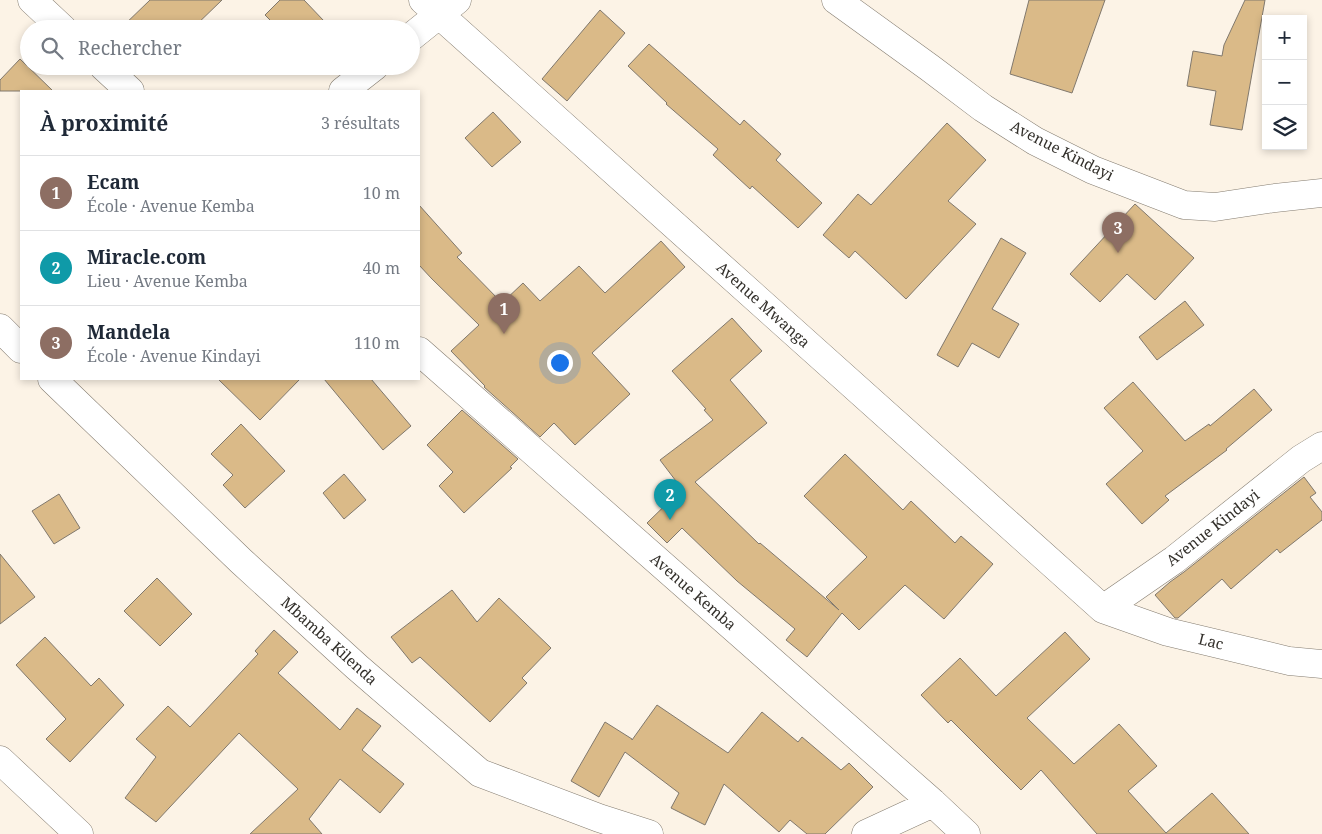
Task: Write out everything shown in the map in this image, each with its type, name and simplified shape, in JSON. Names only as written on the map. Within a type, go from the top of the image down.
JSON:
[{"type":"street","points":[[32,0],[53,20]]},
{"type":"street","name":"Avenue Kindayi","points":[[836,0],[983,108],[1035,141],[1093,170],[1184,205],[1216,207],[1322,193]]},
{"type":"street","points":[[420,27],[439,5]]},
{"type":"street","name":"Avenue Mwanga","points":[[439,5],[1103,609]]},
{"type":"street","points":[[113,75],[129,90]]},
{"type":"street","points":[[344,90],[363,75]]},
{"type":"street","name":"Avenue Kemba","points":[[420,352],[966,834]]},
{"type":"street","name":"Mbamba Kilenda","points":[[53,380],[241,561],[358,667],[480,773],[598,818],[649,834]]},
{"type":"street","name":"Avenue Kindayi","points":[[1103,609],[1174,560],[1300,459],[1322,446]]},
{"type":"street","name":"Lac","points":[[1103,609],[1168,632],[1289,661],[1322,664]]},
{"type":"street","points":[[0,760],[79,834]]},
{"type":"street","points":[[866,834],[933,803]]},
{"type":"building","points":[[150,0],[222,0],[201,20],[129,20]]},
{"type":"building","points":[[280,0],[304,0],[323,20],[270,20],[265,15]]},
{"type":"building","points":[[1029,0],[1105,0],[1072,93],[1010,74]]},
{"type":"building","points":[[1245,0],[1265,0],[1242,130],[1210,125],[1216,91],[1187,86],[1193,51],[1222,56],[1224,45]]},
{"type":"building","points":[[600,10],[625,33],[567,101],[542,79]]},
{"type":"building","points":[[649,44],[740,125],[744,120],[781,154],[776,160],[822,203],[798,228],[752,186],[750,189],[713,155],[718,149],[666,104],[628,66]]},
{"type":"building","points":[[20,59],[20,75],[36,75],[52,90],[0,91],[0,80]]},
{"type":"building","points":[[493,112],[521,142],[492,167],[465,138]]},
{"type":"building","points":[[947,123],[986,160],[948,201],[976,224],[906,299],[855,251],[849,258],[823,235],[858,194],[871,205]]},
{"type":"building","points":[[1135,204],[1194,258],[1155,300],[1127,274],[1100,302],[1070,274]]},
{"type":"building","points":[[420,206],[462,253],[457,257],[502,303],[523,283],[540,301],[579,266],[605,293],[661,241],[685,267],[592,353],[630,394],[575,445],[554,423],[540,437],[484,387],[451,351],[479,325],[420,266]]},
{"type":"building","points":[[1001,238],[1026,253],[992,309],[1019,324],[999,358],[972,343],[958,367],[937,355]]},
{"type":"building","points":[[1185,301],[1204,325],[1157,360],[1139,337]]},
{"type":"building","points":[[732,318],[762,351],[730,380],[767,423],[695,482],[759,544],[839,610],[826,597],[867,557],[804,496],[845,454],[903,510],[911,501],[955,543],[961,536],[993,564],[944,619],[905,585],[859,630],[842,613],[807,657],[786,640],[795,629],[737,581],[682,528],[667,543],[647,523],[682,489],[660,460],[713,420],[704,410],[706,409],[672,371]]},
{"type":"building","points":[[219,380],[299,380],[260,420]]},
{"type":"building","points":[[325,380],[372,380],[411,426],[383,450]]},
{"type":"building","points":[[1133,382],[1185,441],[1209,424],[1210,426],[1254,389],[1272,410],[1227,450],[1165,496],[1169,500],[1142,524],[1106,484],[1143,451],[1104,408]]},
{"type":"building","points":[[462,410],[518,459],[510,467],[512,468],[464,513],[439,486],[453,472],[427,445]]},
{"type":"building","points":[[241,424],[285,471],[245,508],[223,485],[233,475],[211,454]]},
{"type":"building","points":[[344,474],[366,500],[344,519],[323,493]]},
{"type":"building","points":[[1304,477],[1316,493],[1310,497],[1322,512],[1322,520],[1280,553],[1277,549],[1231,589],[1222,579],[1178,618],[1175,618],[1155,595]]},
{"type":"building","points":[[59,494],[80,528],[54,544],[32,511]]},
{"type":"building","points":[[0,554],[35,597],[0,624]]},
{"type":"building","points":[[157,578],[192,614],[160,646],[124,611]]},
{"type":"building","points":[[452,590],[477,622],[499,598],[551,648],[522,678],[527,683],[490,722],[420,657],[412,663],[391,637]]},
{"type":"building","points":[[274,630],[298,652],[278,673],[340,730],[357,708],[381,726],[362,750],[404,784],[380,813],[340,779],[309,819],[322,834],[250,834],[298,789],[239,733],[156,822],[125,798],[156,757],[136,739],[168,706],[190,727],[258,654],[255,651]]},
{"type":"building","points":[[1065,632],[1090,659],[1027,718],[1074,764],[1119,724],[1157,766],[1128,791],[1166,833],[1212,793],[1249,834],[1097,834],[1041,770],[1021,790],[951,720],[948,723],[921,695],[960,658],[996,696]]},
{"type":"building","points":[[45,637],[91,686],[99,678],[124,705],[70,762],[46,739],[66,719],[16,665]]},
{"type":"building","points":[[657,705],[728,753],[762,712],[798,742],[802,737],[841,770],[849,763],[873,787],[825,834],[807,834],[790,820],[779,832],[724,784],[705,825],[671,808],[679,793],[625,752],[599,797],[571,781],[605,722],[632,740]]},
{"type":"place","name":"Mandela","points":[[1118,253]]},
{"type":"place","name":"Ecam","points":[[504,334]]},
{"type":"place","name":"Miracle.com","points":[[670,520]]}]
